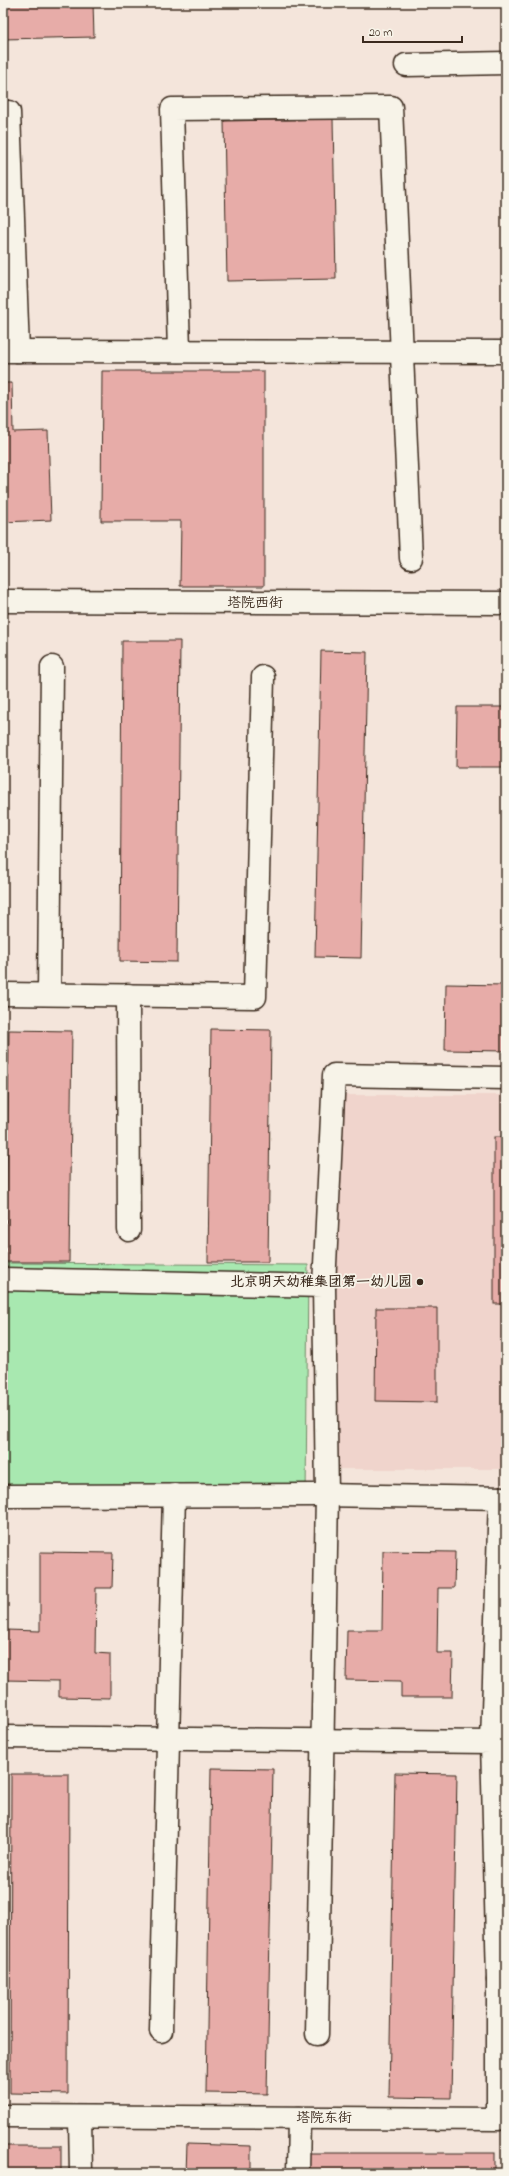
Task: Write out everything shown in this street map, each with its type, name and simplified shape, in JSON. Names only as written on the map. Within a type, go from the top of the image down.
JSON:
[{"type":"street","points":[[406,65],[506,62]]},
{"type":"street","points":[[179,351],[172,109],[391,107],[411,558]]},
{"type":"street","points":[[3,112],[9,112],[11,351],[506,352]]},
{"type":"street","name":"塔院西街","points":[[3,602],[506,603]]},
{"type":"street","points":[[49,994],[52,667]]},
{"type":"street","points":[[3,994],[255,997],[263,677]]},
{"type":"street","points":[[128,996],[129,1230]]},
{"type":"street","points":[[317,2034],[327,1495],[324,1286],[334,1075],[506,1078]]},
{"type":"street","points":[[3,1278],[324,1286]]},
{"type":"street","points":[[161,2031],[174,1495]]},
{"type":"street","points":[[3,1496],[327,1495],[503,1498],[492,1742],[502,1980]]},
{"type":"street","points":[[3,1736],[492,1742]]},
{"type":"street","name":"塔院东街","points":[[3,2116],[498,2119],[502,1980]]},
{"type":"street","points":[[80,2116],[81,2173]]},
{"type":"street","points":[[298,2173],[299,2118]]},
{"type":"shaded area","name":"北京明天幼稚集团第一幼儿园","points":[[334,1095],[506,1095],[506,1469],[334,1469]]},
{"type":"green space","points":[[3,1263],[308,1265],[306,1499],[3,1495]]},
{"type":"building","points":[[3,3],[93,3],[94,37],[3,39]]},
{"type":"building","points":[[333,119],[336,279],[227,281],[224,121]]},
{"type":"building","points":[[102,371],[264,371],[264,586],[180,586],[181,521],[101,521]]},
{"type":"building","points":[[3,383],[12,383],[13,432],[48,431],[51,520],[3,522]]},
{"type":"building","points":[[122,641],[180,641],[177,962],[120,961]]},
{"type":"building","points":[[321,651],[367,652],[361,958],[315,957]]},
{"type":"building","points":[[457,707],[506,707],[506,767],[456,767]]},
{"type":"building","points":[[446,984],[506,985],[506,1051],[445,1050]]},
{"type":"building","points":[[211,1029],[271,1030],[268,1262],[208,1262]]},
{"type":"building","points":[[9,1030],[72,1031],[69,1262],[6,1262]]},
{"type":"building","points":[[494,1137],[506,1137],[506,1304],[494,1304]]},
{"type":"building","points":[[376,1308],[437,1308],[437,1402],[375,1401]]},
{"type":"building","points":[[383,1551],[455,1552],[454,1588],[438,1588],[437,1653],[453,1653],[452,1697],[401,1697],[401,1681],[346,1680],[347,1630],[382,1630]]},
{"type":"building","points":[[40,1552],[113,1553],[112,1588],[96,1588],[95,1653],[110,1654],[110,1698],[59,1697],[59,1681],[4,1680],[5,1630],[40,1631]]},
{"type":"building","points":[[211,1768],[273,1769],[267,2094],[206,2093]]},
{"type":"building","points":[[395,1773],[457,1774],[451,2098],[389,2097]]},
{"type":"building","points":[[11,1774],[69,1774],[68,2094],[10,2093]]},
{"type":"building","points":[[187,2144],[251,2146],[251,2173],[186,2173]]},
{"type":"building","points":[[3,2146],[61,2146],[61,2173],[3,2173]]},
{"type":"building","points":[[309,2153],[495,2153],[495,2173],[309,2173]]},
{"type":"place","name":"北京明天幼稚集团第一幼儿园","points":[[420,1282]]}]
